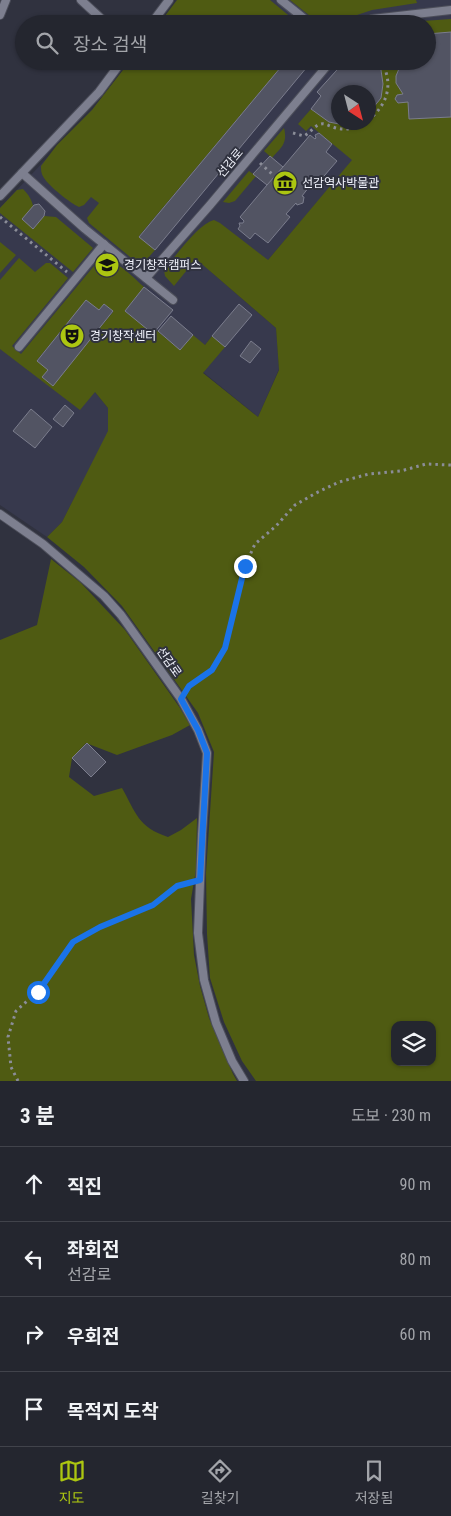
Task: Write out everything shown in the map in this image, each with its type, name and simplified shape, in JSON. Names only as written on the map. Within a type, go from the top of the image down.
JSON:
[{"type":"lane","points":[[0,15],[6,0]]},
{"type":"lane","points":[[82,0],[98,15]]},
{"type":"lane","points":[[158,15],[170,0]]},
{"type":"lane","points":[[281,0],[300,15]]},
{"type":"lane","points":[[407,15],[451,10]]},
{"type":"lane","points":[[0,196],[99,92],[115,70]]},
{"type":"lane","name":"선감로","points":[[146,278],[323,70]]},
{"type":"lane","points":[[22,173],[104,244],[173,300]]},
{"type":"lane","points":[[19,347],[104,244]]},
{"type":"lane","name":"선감로","points":[[0,514],[43,544],[104,596],[131,628],[181,699],[198,730],[207,753],[198,933],[204,980],[216,1023],[232,1061],[244,1081]]},
{"type":"path","points":[[376,112],[385,101],[388,91],[386,70]]},
{"type":"path","points":[[293,133],[304,136],[317,125],[331,126]]},
{"type":"path","points":[[256,160],[272,174]]},
{"type":"path","points":[[0,217],[75,279]]},
{"type":"path","points":[[181,699],[189,686],[212,670],[225,648],[245,566],[255,544],[276,526],[295,505],[339,482],[369,474],[401,471],[426,464],[451,465]]},
{"type":"path","points":[[18,1081],[11,1067],[8,1037],[16,1011],[38,992],[73,942],[100,927],[153,905],[177,886],[200,880]]},
{"type":"shaded area","name":"경기창작캠퍼스","points":[[177,0],[451,0],[451,167],[353,160],[268,260],[210,271],[276,328],[279,369],[258,417],[203,372],[212,336],[205,345],[180,350],[158,331],[153,334],[125,311],[95,392],[108,408],[109,431],[62,522],[47,537],[0,505],[0,208],[92,110],[123,70],[436,70],[436,15],[166,15]]},
{"type":"green space","points":[[177,0],[270,0],[288,15],[166,15]]},
{"type":"green space","points":[[290,0],[416,0],[417,3],[372,10],[357,15],[309,15]]},
{"type":"green space","points":[[451,19],[451,1081],[256,1081],[242,1061],[224,1022],[210,978],[206,873],[214,752],[198,713],[122,606],[84,567],[47,537],[62,522],[108,431],[108,408],[95,392],[80,410],[0,349],[0,280],[19,258],[35,272],[46,263],[50,263],[68,278],[12,346],[21,354],[94,266],[108,262],[118,265],[144,287],[125,311],[153,334],[156,330],[180,350],[193,335],[205,345],[212,336],[225,347],[203,373],[258,417],[279,370],[276,328],[196,259],[174,286],[165,276],[164,270],[194,234],[214,220],[268,260],[352,160],[311,126],[306,131],[298,124],[311,109],[331,122],[331,130],[376,130],[376,105],[381,98],[383,84],[381,70],[436,70],[436,20]],"holes":[[[86,301],[99,310],[104,304],[113,312],[53,385],[48,370],[37,360]]]},
{"type":"green space","points":[[123,70],[278,70],[139,236],[155,250],[141,266],[89,223],[87,218],[99,203],[91,197],[84,205],[79,207],[75,205],[50,185],[42,174],[41,166],[57,145],[92,110]]},
{"type":"green space","points":[[284,128],[284,142],[272,158],[264,151]]},
{"type":"green space","points":[[249,171],[256,176],[235,201],[223,202]]},
{"type":"green space","points":[[23,189],[32,203],[34,212],[33,229],[44,216],[56,217],[93,248],[73,272],[0,213],[0,208],[17,190]]},
{"type":"green space","points":[[0,242],[16,255],[0,273]]},
{"type":"green space","points":[[51,559],[81,583],[125,630],[190,725],[172,735],[117,755],[86,743],[72,758],[69,777],[94,796],[122,788],[144,824],[150,829],[168,837],[197,818],[196,870],[191,899],[194,955],[209,1018],[237,1081],[0,1081],[0,640],[37,625]]},
{"type":"building","points":[[451,32],[451,117],[409,119],[408,102],[398,103],[395,99],[397,95],[403,94],[396,83],[396,76],[398,70],[436,70],[436,33]]},
{"type":"building","points":[[278,70],[305,70],[155,250],[139,237]]},
{"type":"building","points":[[337,70],[381,70],[383,84],[381,98],[376,104],[376,85],[331,85],[331,122],[311,109],[321,96],[317,92]]},
{"type":"building","points":[[319,133],[332,144],[326,152],[337,161],[312,190],[309,187],[302,196],[304,197],[303,203],[297,205],[296,203],[286,214],[290,217],[268,243],[255,233],[250,239],[238,229],[239,223],[244,221],[240,217],[267,185],[267,180],[277,169],[283,167],[310,135],[315,139],[315,135]]},
{"type":"building","points":[[270,156],[283,167],[267,185],[253,174]]},
{"type":"building","points":[[39,204],[45,211],[44,216],[33,229],[22,219],[34,205]]},
{"type":"building","points":[[144,287],[173,310],[153,334],[125,311]]},
{"type":"building","points":[[86,300],[99,310],[104,304],[113,311],[53,386],[42,377],[48,370],[37,361]]},
{"type":"building","points":[[239,304],[252,315],[225,347],[212,336]]},
{"type":"building","points":[[171,316],[193,335],[180,350],[158,331]]},
{"type":"building","points":[[251,341],[261,349],[250,363],[240,356]]},
{"type":"building","points":[[65,405],[74,413],[63,427],[53,419]]},
{"type":"building","points":[[31,409],[52,427],[35,448],[13,431]]},
{"type":"building","points":[[87,743],[106,762],[91,777],[72,758]]},
{"type":"place","name":"선감역사박물관","points":[[285,183]]},
{"type":"place","name":"경기창작캠퍼스","points":[[107,265]]},
{"type":"place","name":"경기창작센터","points":[[72,336]]},
{"type":"route","points":[[38,992],[73,942],[100,927],[153,905],[177,886],[200,880],[207,753],[198,730],[181,699],[189,686],[212,670],[225,648],[245,566]]}]
